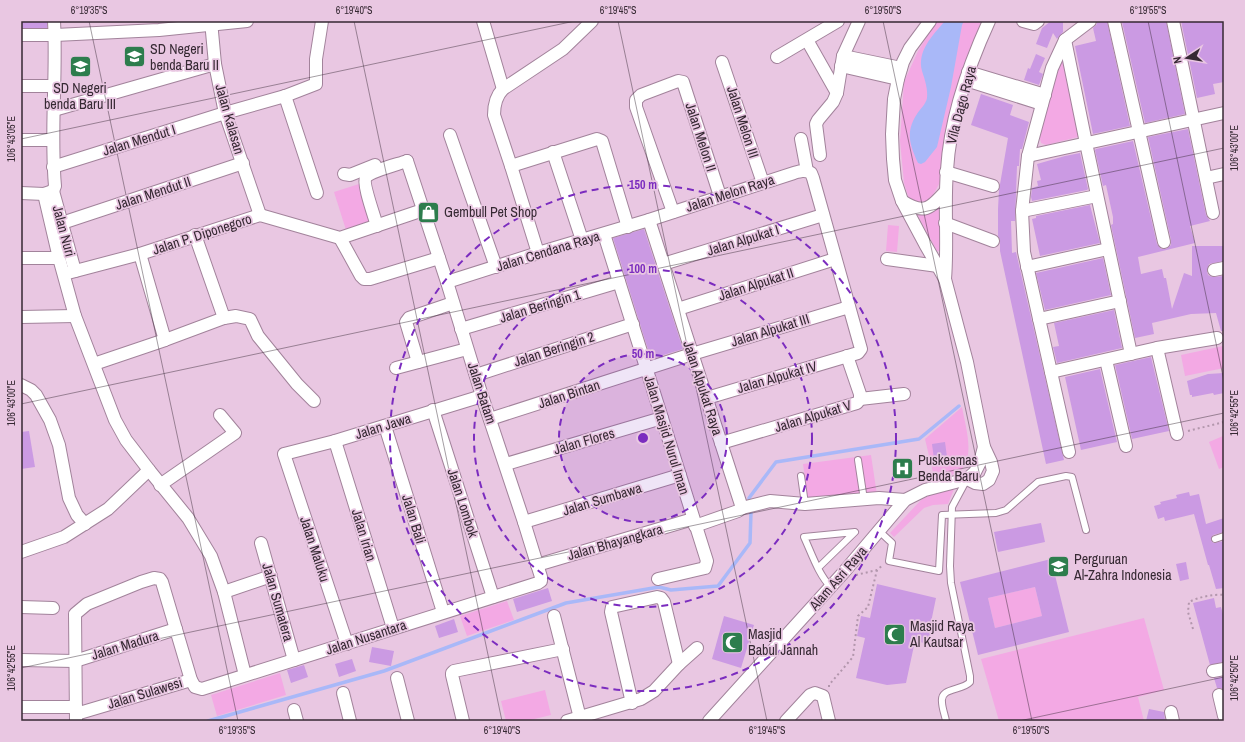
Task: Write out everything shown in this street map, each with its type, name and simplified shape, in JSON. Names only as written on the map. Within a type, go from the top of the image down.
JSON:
[{"type":"street","points":[[21,193],[48,192],[55,186],[52,140],[54,110],[54,21]]},
{"type":"street","points":[[21,35],[55,35],[108,27],[159,26],[247,21]]},
{"type":"street","name":"Jalan Mendut I","points":[[53,167],[225,113],[285,96],[316,84],[316,59],[322,21]]},
{"type":"street","points":[[483,21],[503,89]]},
{"type":"street","points":[[538,253],[494,115],[494,108],[496,100],[503,89],[563,49],[592,21]]},
{"type":"street","points":[[777,57],[838,21]]},
{"type":"street","points":[[820,155],[816,124],[833,102],[837,93],[842,61],[859,21]]},
{"type":"street","name":"Vila Dago Raya","points":[[930,21],[910,48],[899,74],[894,100],[892,146],[896,180],[902,201],[945,279],[967,362],[984,446],[992,462],[993,472],[989,480],[983,484],[975,483],[967,479],[975,472],[980,462],[984,446]]},
{"type":"street","name":"Vila Dago Raya","points":[[945,279],[947,256],[945,223],[946,172],[951,138],[967,76],[989,21]]},
{"type":"street","points":[[1023,21],[1034,24],[1038,21]]},
{"type":"street","points":[[1069,452],[1024,252],[1022,210],[1028,156],[1052,68],[1065,40],[1090,21]]},
{"type":"street","points":[[1114,21],[1164,242]]},
{"type":"street","points":[[1174,21],[1213,213]]},
{"type":"street","name":"Jalan Kalasan","points":[[211,22],[215,64],[225,113],[260,215]]},
{"type":"street","points":[[807,40],[837,93]]},
{"type":"street","points":[[1065,40],[1131,354]]},
{"type":"street","points":[[842,61],[899,74]]},
{"type":"street","name":"Jalan Melon III","points":[[722,62],[763,183]]},
{"type":"street","points":[[54,110],[215,64]]},
{"type":"street","points":[[967,76],[1044,99]]},
{"type":"street","name":"Jalan Melon II","points":[[673,212],[636,107],[636,100],[641,95],[678,81],[683,82],[720,196]]},
{"type":"street","points":[[21,86],[54,86]]},
{"type":"street","points":[[285,96],[317,194]]},
{"type":"street","points":[[1028,156],[1224,113]]},
{"type":"street","points":[[450,135],[496,267]]},
{"type":"street","points":[[801,139],[809,172],[823,215],[861,349],[858,353],[847,356]]},
{"type":"street","points":[[21,140],[52,140]]},
{"type":"street","points":[[511,166],[553,152],[597,140],[602,141],[628,227]]},
{"type":"street","points":[[553,152],[582,240]]},
{"type":"street","points":[[344,174],[350,175],[397,157],[402,157],[407,161]]},
{"type":"street","points":[[377,226],[365,179],[367,176],[382,169],[407,161]]},
{"type":"street","name":"Jalan Batam","points":[[407,161],[447,282],[482,396],[506,464],[541,577]]},
{"type":"street","name":"Jalan Mendut II","points":[[62,222],[243,163]]},
{"type":"street","name":"Jalan Melon Raya","points":[[649,220],[803,170],[809,172]]},
{"type":"street","points":[[946,172],[993,186]]},
{"type":"street","points":[[1206,178],[1224,174]]},
{"type":"street","points":[[902,201],[913,208],[921,209],[930,207],[938,201],[946,191]]},
{"type":"street","name":"Jalan Nuri","points":[[48,192],[62,222],[70,273]]},
{"type":"street","name":"Jalan Nuri","points":[[48,192],[59,258],[70,273]]},
{"type":"street","points":[[1022,210],[1097,196]]},
{"type":"street","points":[[423,210],[340,238],[364,279],[370,279],[439,258]]},
{"type":"street","name":"Jalan P. Diponegoro","points":[[70,273],[140,254],[260,215],[340,238]]},
{"type":"street","name":"Jalan Alpukat I","points":[[663,264],[823,215]]},
{"type":"street","name":"Jalan Cendana Raya","points":[[447,282],[649,220]]},
{"type":"street","name":"Jalan Alpukat Raya","points":[[649,220],[742,508]]},
{"type":"street","points":[[945,223],[993,241]]},
{"type":"street","name":"Jalan Masjid Nurul Iman","points":[[604,234],[707,561],[705,568],[658,579]]},
{"type":"street","points":[[195,235],[224,318]]},
{"type":"street","points":[[1027,267],[1108,249]]},
{"type":"street","points":[[140,254],[165,340]]},
{"type":"street","points":[[21,258],[59,258]]},
{"type":"street","name":"Jalan Alpukat II","points":[[678,309],[835,259]]},
{"type":"street","points":[[887,259],[938,266]]},
{"type":"street","points":[[70,273],[75,316],[115,420],[126,440],[148,470],[188,518],[211,556],[224,592],[245,675]]},
{"type":"street","name":"Jalan Beringin 1","points":[[461,329],[619,282]]},
{"type":"street","points":[[1039,319],[1120,301]]},
{"type":"street","points":[[418,362],[406,322],[407,320],[453,303]]},
{"type":"street","name":"Jalan Alpukat III","points":[[647,369],[849,307]]},
{"type":"street","points":[[21,317],[75,316]]},
{"type":"street","points":[[94,364],[224,318],[236,316],[250,319],[258,336],[297,384],[314,401]]},
{"type":"street","name":"Jalan Beringin 2","points":[[476,375],[633,324]]},
{"type":"street","points":[[1051,372],[1157,348],[1217,338]]},
{"type":"street","points":[[396,368],[467,348]]},
{"type":"street","points":[[1157,348],[1177,434]]},
{"type":"street","name":"Jalan Alpukat IV","points":[[706,398],[847,356]]},
{"type":"street","name":"Jalan Alpukat V","points":[[721,443],[857,403],[860,399],[860,394],[847,356]]},
{"type":"street","points":[[1106,360],[1126,446]]},
{"type":"street","name":"Jalan Bintan","points":[[490,419],[647,369]]},
{"type":"street","points":[[21,385],[31,390],[36,395],[50,420],[59,445],[70,498],[77,515],[85,524]]},
{"type":"street","points":[[860,399],[904,394]]},
{"type":"street","name":"Jalan Jawa","points":[[284,454],[335,441],[482,396]]},
{"type":"street","name":"Jalan Lombok","points":[[433,410],[493,597]]},
{"type":"street","points":[[160,485],[235,433],[220,415]]},
{"type":"street","name":"Jalan Flores","points":[[506,464],[662,418]]},
{"type":"street","name":"Jalan Bali","points":[[385,426],[443,612]]},
{"type":"street","name":"Jalan Irian","points":[[335,441],[393,628]]},
{"type":"street","name":"Jalan Maluku","points":[[284,454],[347,644]]},
{"type":"street","points":[[21,552],[64,537],[85,524],[108,509],[148,470]]},
{"type":"street","name":"Jalan Sumbawa","points":[[524,522],[680,475]]},
{"type":"street","name":"Alam Asri Raya","points":[[709,721],[831,587],[905,500],[925,490],[967,479]]},
{"type":"street","points":[[694,523],[770,501],[805,504],[879,498],[905,500]]},
{"type":"street","name":"Jalan Bhayangkara","points":[[537,565],[694,523]]},
{"type":"street","name":"Jalan Sumatera","points":[[261,543],[294,660]]},
{"type":"street","points":[[224,592],[271,576]]},
{"type":"street","name":"Jalan Nusantara","points":[[191,680],[195,687],[202,689],[538,583],[541,580],[541,577]]},
{"type":"street","points":[[76,714],[74,614],[87,604],[154,578],[160,579],[162,582],[191,680]]},
{"type":"street","points":[[632,703],[611,612],[612,608],[657,597],[661,598],[664,602],[679,664]]},
{"type":"street","points":[[21,607],[53,608]]},
{"type":"street","points":[[554,616],[580,718]]},
{"type":"street","name":"Jalan Madura","points":[[21,660],[75,661],[176,629]]},
{"type":"street","points":[[567,721],[632,703],[641,699],[654,691],[679,664],[697,648]]},
{"type":"street","points":[[463,721],[452,675],[454,671],[562,649]]},
{"type":"street","points":[[397,678],[408,721]]},
{"type":"street","name":"Jalan Sulawesi","points":[[21,707],[76,714],[191,680]]},
{"type":"street","points":[[344,693],[350,721]]},
{"type":"street","points":[[786,721],[810,695],[814,693],[823,696],[829,721]]},
{"type":"street","points":[[1219,696],[1224,716]]},
{"type":"lane","points":[[858,460],[864,500]]},
{"type":"lane","points":[[801,476],[805,504]]},
{"type":"lane","points":[[879,531],[892,543],[889,560],[939,571],[942,515],[996,513],[1006,510],[1038,482],[1066,476],[1072,477],[1086,530]]},
{"type":"lane","points":[[946,721],[941,701],[943,695],[946,691],[966,686],[970,682],[951,583],[952,507],[967,479]]},
{"type":"lane","points":[[819,567],[855,532],[804,536],[826,582],[831,587]]},
{"type":"lane","points":[[1215,539],[1224,536]]},
{"type":"path","points":[[1177,434],[1224,422]]},
{"type":"path","points":[[844,572],[851,576],[877,570],[889,560]]},
{"type":"path","points":[[832,682],[853,657],[858,616],[868,607],[877,570]]},
{"type":"path","points":[[1193,629],[1188,612],[1189,602],[1224,595]]},
{"type":"shaded area","points":[[937,21],[981,21],[950,117],[944,169],[941,179],[937,188],[929,199],[924,202],[918,202],[909,199],[904,183],[900,141],[904,82],[918,51]]},
{"type":"shaded area","points":[[1063,62],[1068,63],[1082,136],[1046,145],[1041,143],[1039,135],[1057,66]]},
{"type":"shaded area","points":[[359,184],[371,223],[346,230],[334,192]]},
{"type":"shaded area","points":[[940,203],[942,248],[940,251],[937,251],[916,212]]},
{"type":"shaded area","points":[[888,225],[899,226],[897,252],[886,251]]},
{"type":"shaded area","points":[[1223,346],[1224,368],[1185,376],[1181,355]]},
{"type":"shaded area","points":[[962,407],[968,442],[967,460],[964,467],[958,472],[935,481],[925,439]]},
{"type":"shaded area","points":[[1223,436],[1224,467],[1219,469],[1209,442]]},
{"type":"shaded area","points":[[871,455],[877,495],[808,500],[803,464]]},
{"type":"shaded area","points":[[954,489],[948,504],[933,505],[924,508],[894,537],[890,533],[921,500],[930,495]]},
{"type":"shaded area","points":[[1035,587],[1042,616],[995,628],[988,598]]},
{"type":"shaded area","points":[[507,601],[514,620],[467,636],[460,616]]},
{"type":"shaded area","points":[[1144,618],[1164,690],[1138,697],[1144,721],[999,721],[981,659]]},
{"type":"shaded area","points":[[280,673],[286,695],[217,716],[211,695]]},
{"type":"shaded area","points":[[545,690],[551,715],[526,721],[506,721],[501,701]]},
{"type":"water","points":[[945,21],[964,21],[937,147],[925,162],[921,164],[918,163],[913,150],[910,133],[913,121],[927,98],[927,88],[921,64],[922,57],[927,44]]},
{"type":"building","points":[[21,21],[47,21],[47,28],[21,28]]},
{"type":"building","points":[[1051,21],[1063,21],[1063,32],[1057,39],[1053,33],[1047,48],[1036,44],[1042,28]]},
{"type":"building","points":[[1097,21],[1107,21],[1130,126],[1093,134],[1075,46],[1096,41],[1093,28],[1097,24]]},
{"type":"building","points":[[1166,21],[1185,114],[1145,123],[1122,22]]},
{"type":"building","points":[[1181,21],[1222,21],[1224,33],[1224,82],[1213,84],[1215,94],[1197,98]]},
{"type":"building","points":[[1036,54],[1045,58],[1039,72],[1043,74],[1039,85],[1024,80],[1028,68],[1030,69]]},
{"type":"building","points":[[981,94],[1013,105],[1010,115],[1029,122],[1022,149],[1020,149],[1019,166],[1017,166],[1015,221],[1011,221],[1012,253],[1016,252],[1064,460],[1046,464],[998,236],[999,190],[1008,138],[971,125]]},
{"type":"building","points":[[1188,129],[1206,215],[1210,221],[1190,226],[1195,243],[1138,257],[1141,274],[1162,269],[1164,278],[1166,278],[1172,309],[1184,273],[1192,276],[1192,246],[1224,246],[1224,261],[1209,264],[1207,271],[1208,275],[1212,277],[1224,276],[1224,331],[1221,331],[1216,313],[1191,314],[1152,323],[1154,334],[1135,338],[1111,225],[1113,224],[1113,217],[1106,185],[1103,186],[1095,150],[1133,141],[1157,244],[1161,249],[1166,249],[1171,245],[1171,240],[1148,137]]},
{"type":"building","points":[[1080,153],[1087,190],[1032,201],[1032,188],[1038,186],[1037,181],[1041,180],[1037,164]]},
{"type":"building","points":[[1090,205],[1100,243],[1040,256],[1032,219],[1036,218],[1036,216]]},
{"type":"building","points":[[644,229],[683,349],[651,359],[613,238]]},
{"type":"building","points":[[1103,258],[1111,295],[1045,310],[1036,273]]},
{"type":"building","points":[[1114,310],[1122,348],[1057,363],[1053,347],[1059,346],[1054,323]]},
{"type":"building","points":[[1151,357],[1169,431],[1132,439],[1115,365]]},
{"type":"building","points":[[1100,369],[1117,442],[1081,450],[1065,377]]},
{"type":"building","points":[[1224,373],[1224,393],[1214,395],[1213,393],[1192,397],[1192,395],[1190,395],[1187,381],[1208,374]]},
{"type":"building","points":[[29,431],[35,467],[21,469],[21,432]]},
{"type":"building","points":[[945,442],[947,457],[934,459],[932,444]]},
{"type":"building","points":[[1189,492],[1190,496],[1199,494],[1206,524],[1224,518],[1224,532],[1213,535],[1211,538],[1212,542],[1214,543],[1224,541],[1224,588],[1216,589],[1194,514],[1165,521],[1164,517],[1158,519],[1154,506],[1161,504],[1160,502],[1177,498],[1176,495]]},
{"type":"building","points":[[1041,523],[1045,542],[998,552],[994,532]]},
{"type":"building","points":[[1051,559],[1069,632],[978,655],[960,582]],"holes":[[[1035,587],[1042,616],[995,628],[988,598]]]},
{"type":"building","points":[[1186,562],[1189,579],[1180,581],[1176,564]]},
{"type":"building","name":"Masjid Raya Al Kautsar","points":[[877,584],[936,598],[929,632],[931,633],[929,644],[915,641],[906,683],[887,685],[856,678],[865,638],[857,636],[861,616],[870,618]]},
{"type":"building","points":[[548,588],[552,601],[517,612],[513,599]]},
{"type":"building","points":[[1214,598],[1216,608],[1221,607],[1224,618],[1224,662],[1210,665],[1193,603]]},
{"type":"building","name":"Masjid Babul Jannah","points":[[724,616],[754,625],[741,668],[712,659]]},
{"type":"building","points":[[454,619],[458,632],[439,638],[435,626]]},
{"type":"building","points":[[372,647],[394,651],[391,666],[369,662]]},
{"type":"building","points":[[352,659],[356,671],[339,677],[335,664]]},
{"type":"building","points":[[304,665],[308,677],[291,683],[287,670]]},
{"type":"building","points":[[1224,677],[1224,690],[1217,688],[1214,678]]},
{"type":"building","points":[[1149,709],[1164,712],[1165,721],[1146,721]]},
{"type":"waterway","points":[[208,721],[384,671],[566,603],[659,587],[671,590],[718,586],[750,543],[751,512],[749,498],[776,462],[919,439],[959,406]]},
{"type":"place","name":"SD Negeri benda Baru II","points":[[135,57]]},
{"type":"place","name":"SD Negeri benda Baru III","points":[[80,66]]},
{"type":"place","name":"Gembull Pet Shop","points":[[428,212]]},
{"type":"place","name":"Puskesmas Benda Baru","points":[[902,468]]},
{"type":"place","name":"Perguruan Al-Zahra Indonesia","points":[[1058,567]]},
{"type":"place","name":"Masjid Raya Al Kautsar","points":[[894,634]]},
{"type":"place","name":"Masjid Babul Jannah","points":[[733,642]]}]
